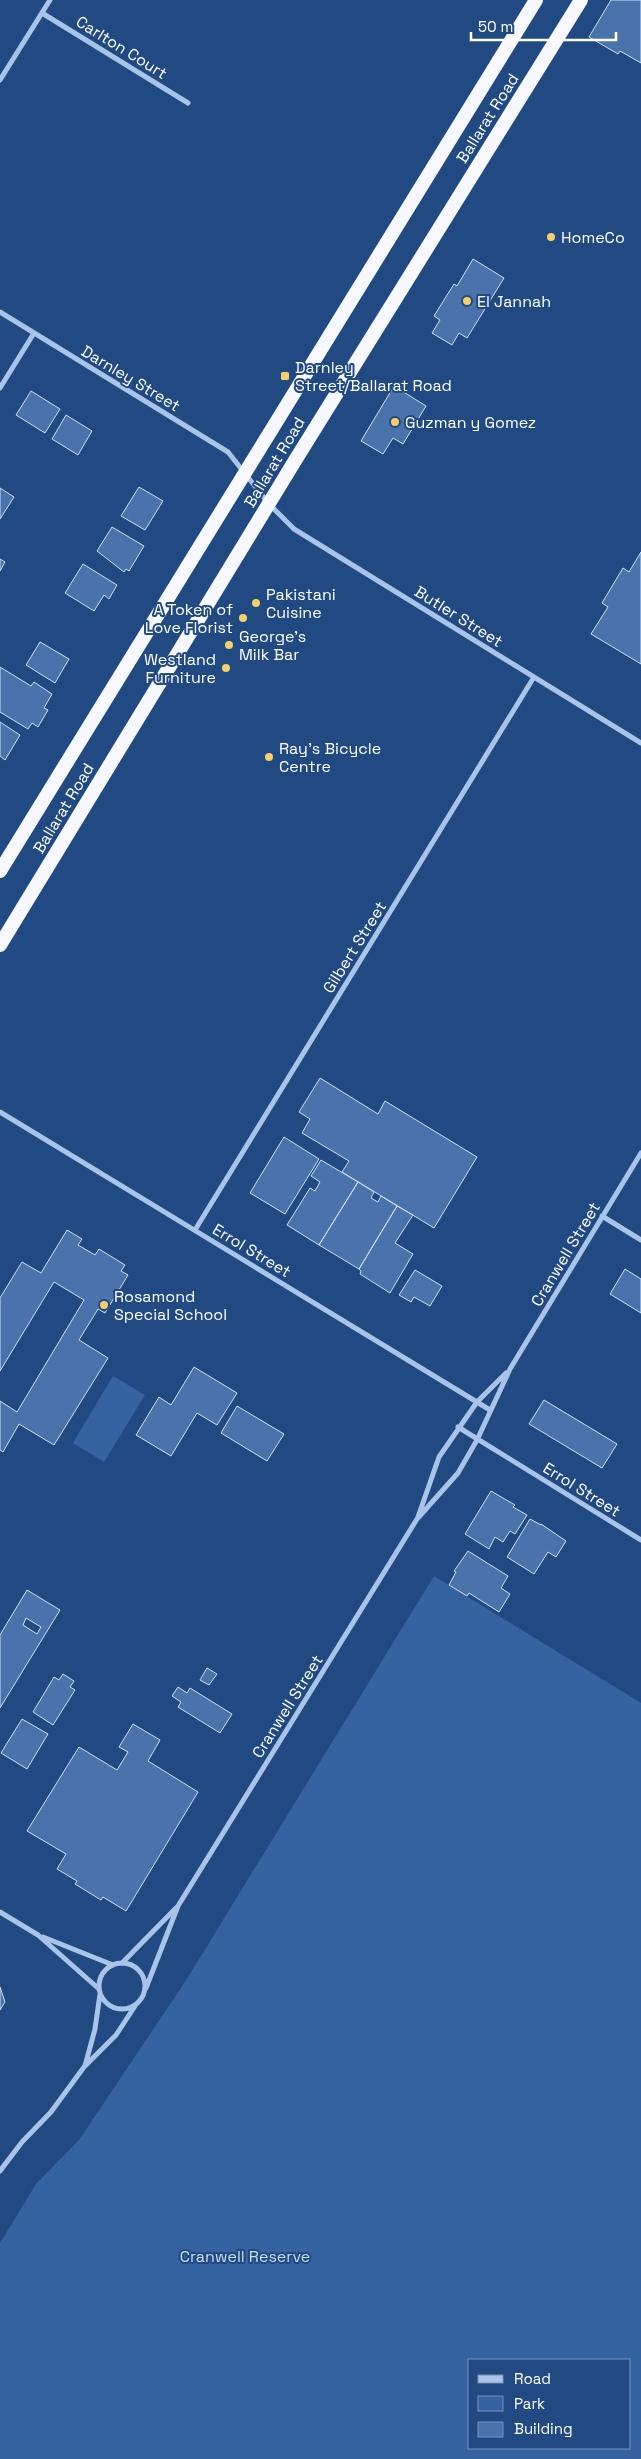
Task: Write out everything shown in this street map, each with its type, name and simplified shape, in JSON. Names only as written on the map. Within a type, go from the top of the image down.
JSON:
[{"type":"highway","name":"Ballarat Road","points":[[0,871],[536,0]]},
{"type":"highway","name":"Ballarat Road","points":[[0,945],[269,504],[581,0]]},
{"type":"street","points":[[0,80],[50,0]]},
{"type":"street","name":"Carlton Court","points":[[42,13],[188,103]]},
{"type":"street","name":"Darnley Street","points":[[0,312],[228,452],[269,504]]},
{"type":"street","points":[[0,388],[34,333]]},
{"type":"street","name":"Butler Street","points":[[269,504],[294,529],[641,742]]},
{"type":"street","name":"Gilbert Street","points":[[195,1230],[534,677]]},
{"type":"street","name":"Errol Street","points":[[0,1112],[490,1410]]},
{"type":"street","name":"Cranwell Street","points":[[146,1988],[178,1906],[417,1519],[458,1473],[478,1440],[510,1369],[641,1153]]},
{"type":"street","points":[[602,1216],[641,1240]]},
{"type":"street","name":"Cranwell Street","points":[[417,1519],[439,1457],[477,1402],[510,1369]]},
{"type":"street","name":"Errol Street","points":[[458,1427],[641,1540]]},
{"type":"street","name":"Cranwell Street","points":[[122,1963],[178,1906]]},
{"type":"street","points":[[0,1912],[38,1935],[113,1964],[122,1963],[136,1967],[142,1973],[146,1988],[140,2001],[116,2035],[84,2067],[51,2112],[22,2142],[0,2171]]},
{"type":"street","points":[[38,1935],[99,1990],[103,1999],[114,2008],[128,2009],[135,2006]]},
{"type":"street","points":[[84,2067],[94,2029],[102,1974],[113,1964]]},
{"type":"green space","points":[[113,1376],[145,1395],[104,1462],[73,1443]]},
{"type":"green space","name":"Cranwell Reserve","points":[[434,1576],[641,1703],[641,2459],[0,2459],[0,2243],[36,2184],[79,2140],[185,1982]]},
{"type":"building","points":[[611,0],[641,0],[641,63],[620,51],[618,54],[589,37]]},
{"type":"building","name":"El Jannah","points":[[473,259],[504,278],[467,338],[459,333],[452,345],[432,333],[440,320],[434,316],[454,284],[457,286]]},
{"type":"building","name":"Guzman y Gomez","points":[[394,386],[426,406],[403,444],[393,438],[383,454],[361,441]]},
{"type":"building","points":[[31,391],[60,409],[45,433],[16,415]]},
{"type":"building","points":[[66,415],[92,431],[78,455],[52,439]]},
{"type":"building","points":[[139,487],[163,501],[145,530],[121,516]]},
{"type":"building","points":[[0,488],[14,497],[0,519]]},
{"type":"building","points":[[112,527],[144,546],[129,571],[126,569],[124,572],[97,551]]},
{"type":"building","points":[[641,552],[641,664],[591,634],[608,607],[602,603],[623,568],[629,572]]},
{"type":"building","points":[[0,559],[5,562],[0,571]]},
{"type":"building","points":[[83,564],[117,585],[109,599],[104,595],[94,611],[65,593]]},
{"type":"building","points":[[40,642],[69,659],[55,683],[26,665]]},
{"type":"building","points":[[0,667],[31,686],[34,682],[52,694],[44,708],[48,710],[38,727],[32,723],[28,729],[0,712]]},
{"type":"building","points":[[0,722],[20,735],[5,760],[0,756]]},
{"type":"building","points":[[320,1078],[378,1114],[385,1101],[477,1157],[434,1228],[342,1172],[349,1161],[302,1133],[310,1119],[299,1112]]},
{"type":"building","points":[[284,1137],[319,1159],[285,1214],[250,1193]]},
{"type":"building","points":[[321,1160],[358,1182],[319,1245],[287,1225],[310,1188],[315,1191],[320,1182],[311,1176]]},
{"type":"building","points":[[358,1182],[374,1192],[371,1198],[378,1202],[381,1196],[397,1206],[359,1269],[319,1245]]},
{"type":"building","points":[[397,1206],[413,1215],[395,1243],[413,1254],[390,1293],[360,1274],[361,1271],[359,1269]]},
{"type":"building","points":[[67,1230],[82,1239],[78,1245],[95,1255],[99,1249],[125,1265],[121,1271],[128,1275],[105,1313],[98,1309],[79,1340],[108,1358],[54,1445],[19,1424],[3,1452],[0,1450],[0,1401],[17,1412],[84,1300],[54,1282],[0,1371],[0,1298],[22,1262],[41,1273]]},
{"type":"building","points":[[625,1269],[641,1279],[641,1313],[610,1294]]},
{"type":"building","points":[[415,1270],[442,1286],[430,1306],[414,1297],[411,1302],[399,1295]]},
{"type":"building","points":[[194,1367],[237,1393],[217,1425],[197,1413],[171,1456],[136,1435],[159,1397],[171,1405]]},
{"type":"building","points":[[544,1400],[617,1444],[602,1468],[529,1424]]},
{"type":"building","points":[[237,1406],[284,1434],[267,1461],[221,1433]]},
{"type":"building","points":[[491,1491],[515,1505],[513,1507],[527,1515],[515,1534],[510,1531],[503,1542],[495,1537],[489,1549],[465,1534]]},
{"type":"building","points":[[530,1519],[566,1541],[556,1557],[548,1552],[534,1574],[507,1557]]},
{"type":"building","points":[[468,1551],[508,1576],[501,1588],[510,1594],[499,1612],[469,1593],[467,1596],[449,1585],[456,1572],[454,1571]]},
{"type":"building","points":[[27,1590],[60,1610],[0,1708],[0,1635]],"holes":[[[26,1618],[41,1627],[37,1634],[23,1625]]]},
{"type":"building","points":[[207,1668],[217,1674],[209,1685],[200,1680]]},
{"type":"building","points":[[63,1674],[74,1681],[70,1687],[75,1690],[53,1725],[33,1712],[54,1677],[59,1680]]},
{"type":"building","points":[[178,1687],[187,1693],[190,1688],[232,1714],[220,1733],[178,1707],[181,1702],[172,1696]]},
{"type":"building","points":[[22,1719],[48,1734],[27,1769],[1,1753]]},
{"type":"building","points":[[133,1724],[160,1740],[148,1761],[198,1792],[126,1911],[103,1897],[101,1900],[75,1884],[77,1881],[57,1869],[66,1854],[27,1831],[79,1747],[117,1770],[128,1752],[119,1747]]},
{"type":"building","points":[[0,1987],[5,2002],[0,2010]]},
{"type":"place","name":"HomeCo","points":[[551,237]]},
{"type":"place","name":"El Jannah","points":[[467,301]]},
{"type":"place","name":"Darnley Street/Ballarat Road","points":[[285,376]]},
{"type":"place","name":"Guzman y Gomez","points":[[395,422]]},
{"type":"place","name":"Pakistani Cuisine","points":[[256,603]]},
{"type":"place","name":"A Token of Love Florist","points":[[243,618]]},
{"type":"place","name":"George's Milk Bar","points":[[229,645]]},
{"type":"place","name":"Westland Furniture","points":[[226,668]]},
{"type":"place","name":"Ray's Bicycle Centre","points":[[269,757]]},
{"type":"place","name":"Rosamond Special School","points":[[104,1305]]}]
